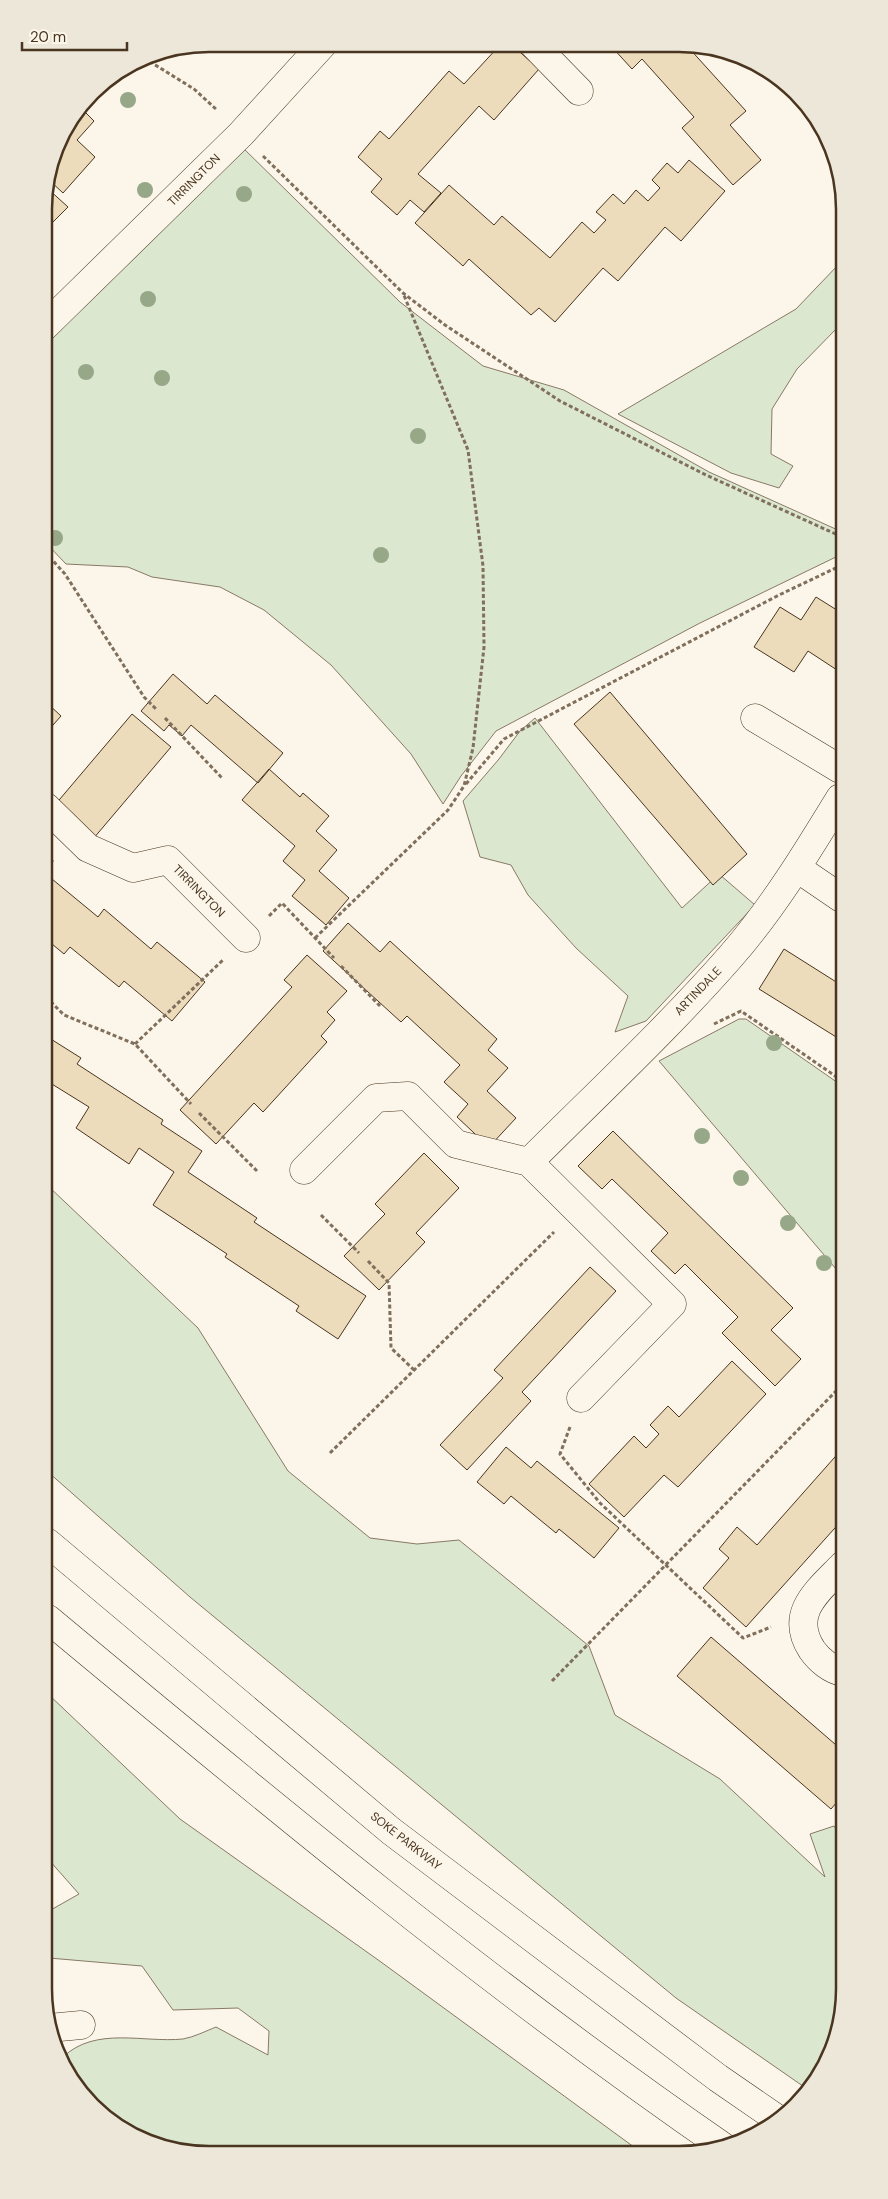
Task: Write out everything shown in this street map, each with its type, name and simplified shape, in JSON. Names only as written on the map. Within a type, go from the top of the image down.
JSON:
[{"type":"main road","name":"TIRRINGTON","points":[[53,309],[241,134],[316,52]]},
{"type":"main road","points":[[541,52],[579,91]]},
{"type":"main road","points":[[755,718],[836,766]]},
{"type":"main road","name":"ARTINDALE","points":[[529,1162],[647,1044],[731,956],[797,868],[836,805]]},
{"type":"main road","name":"TIRRINGTON","points":[[53,813],[88,848],[133,868],[168,860],[246,938]]},
{"type":"main road","points":[[797,868],[836,894]]},
{"type":"main road","points":[[304,1170],[376,1098],[408,1096],[456,1144],[529,1162],[672,1304],[581,1398]]},
{"type":"main road","name":"SOKE PARKWAY","points":[[52,1548],[391,1831],[718,2078],[772,2115]]},
{"type":"main road","points":[[835,1573],[812,1597],[803,1616],[804,1638],[817,1657],[835,1670]]},
{"type":"main road","points":[[52,1622],[238,1776],[454,1949],[592,2054],[715,2142]]},
{"type":"main road","points":[[57,2027],[81,2025]]},
{"type":"path","points":[[153,64],[194,89],[217,110]]},
{"type":"path","points":[[263,155],[403,293],[445,325],[560,401],[706,475],[836,534]]},
{"type":"path","points":[[403,293],[468,450],[481,546],[484,647],[473,748],[464,786]]},
{"type":"path","points":[[53,561],[65,574],[144,697],[157,710]]},
{"type":"path","points":[[315,938],[448,810],[464,786],[504,739],[779,595],[836,568]]},
{"type":"path","points":[[165,718],[222,778]]},
{"type":"path","points":[[341,966],[380,1006]]},
{"type":"path","points":[[53,1004],[64,1015],[135,1044],[191,1104]]},
{"type":"path","points":[[708,1027],[741,1011],[836,1076]]},
{"type":"path","points":[[199,1113],[258,1172]]},
{"type":"path","points":[[330,1453],[577,1209]]},
{"type":"path","points":[[321,1215],[359,1253]]},
{"type":"path","points":[[368,1261],[388,1282],[391,1348],[414,1370]]},
{"type":"path","points":[[552,1681],[835,1392]]},
{"type":"path","points":[[581,1398],[560,1454],[600,1503],[665,1567],[743,1638],[803,1616]]},
{"type":"green space","points":[[240,145],[400,302],[483,366],[564,390],[709,472],[836,529],[836,557],[700,623],[496,731],[461,776],[443,804],[411,754],[331,665],[264,610],[220,587],[152,577],[128,567],[66,564],[53,550],[53,338]]},
{"type":"green space","points":[[836,267],[836,329],[797,369],[772,409],[771,454],[793,466],[779,488],[731,473],[618,414],[796,309]]},
{"type":"green space","points":[[535,718],[682,908],[719,874],[755,905],[646,1021],[615,1032],[628,996],[576,948],[528,895],[511,865],[480,857],[463,801],[520,731]]},
{"type":"green space","points":[[739,1019],[746,1019],[836,1081],[835,1268],[659,1061]]},
{"type":"green space","points":[[52,1190],[198,1328],[288,1471],[370,1538],[417,1544],[459,1540],[589,1646],[615,1715],[720,1779],[825,1877],[810,1834],[834,1826],[835,2000],[827,2040],[815,2068],[803,2085],[676,1998],[190,1597],[52,1476]]},
{"type":"green space","points":[[52,1698],[180,1819],[381,1962],[633,2146],[199,2146],[159,2138],[140,2130],[122,2120],[98,2101],[73,2068],[66,2054],[76,2047],[105,2039],[183,2039],[216,2027],[268,2055],[269,2031],[238,2008],[173,2010],[142,1966],[52,1958],[52,1909],[79,1894],[52,1863]]},
{"type":"building","points":[[493,52],[520,52],[539,69],[494,120],[479,106],[418,174],[441,193],[424,212],[410,200],[397,215],[371,192],[382,179],[358,157],[380,131],[389,139],[449,71],[464,84]]},
{"type":"building","points":[[616,52],[694,53],[746,111],[730,125],[761,160],[733,185],[682,128],[694,117],[642,59],[632,69]]},
{"type":"building","points":[[86,113],[94,121],[77,140],[95,157],[63,193],[55,186],[58,169],[69,140]]},
{"type":"building","points":[[689,160],[725,191],[681,241],[665,227],[618,281],[603,268],[555,322],[539,308],[531,315],[469,259],[463,266],[415,223],[449,185],[494,225],[502,216],[550,258],[582,222],[594,233],[606,220],[596,212],[613,194],[624,204],[636,190],[648,201],[660,188],[652,180],[667,163],[678,173]]},
{"type":"building","points":[[54,194],[68,207],[53,222]]},
{"type":"building","points":[[816,597],[836,609],[836,669],[808,651],[794,672],[754,647],[780,607],[801,620]]},
{"type":"building","points":[[173,674],[207,704],[215,695],[283,753],[258,783],[191,725],[182,736],[169,725],[164,731],[141,711]]},
{"type":"building","points":[[610,692],[747,854],[713,885],[574,724]]},
{"type":"building","points":[[53,708],[61,716],[53,725]]},
{"type":"building","points":[[132,714],[171,747],[93,839],[54,806]]},
{"type":"building","points":[[269,769],[300,797],[303,793],[329,816],[316,831],[337,850],[319,871],[349,898],[326,925],[292,896],[305,880],[283,861],[295,846],[242,800]]},
{"type":"building","points":[[53,880],[98,917],[104,909],[151,949],[157,942],[205,982],[172,1021],[124,981],[119,987],[70,947],[64,954],[53,944]]},
{"type":"building","points":[[348,923],[380,952],[390,941],[497,1039],[488,1050],[508,1068],[487,1091],[516,1118],[489,1147],[457,1117],[468,1104],[444,1082],[460,1065],[407,1016],[401,1022],[323,951]]},
{"type":"building","points":[[784,949],[836,982],[836,1037],[759,989]]},
{"type":"building","points":[[307,955],[347,991],[327,1012],[335,1020],[321,1036],[327,1042],[263,1112],[254,1103],[216,1144],[180,1110],[292,987],[284,980]]},
{"type":"building","points":[[53,1040],[81,1058],[77,1064],[163,1120],[161,1124],[202,1151],[188,1172],[257,1218],[254,1222],[366,1296],[338,1339],[296,1311],[299,1306],[225,1257],[227,1254],[153,1205],[174,1172],[139,1148],[129,1164],[76,1128],[89,1107],[53,1084]]},
{"type":"building","points":[[613,1131],[793,1308],[771,1330],[801,1359],[775,1386],[722,1333],[738,1317],[685,1264],[675,1274],[651,1251],[668,1233],[612,1179],[602,1189],[578,1166]]},
{"type":"building","points":[[424,1153],[459,1188],[416,1233],[425,1242],[379,1290],[344,1256],[385,1214],[375,1204]]},
{"type":"building","points":[[590,1267],[616,1291],[522,1392],[531,1401],[467,1470],[440,1445],[503,1378],[494,1370]]},
{"type":"building","points":[[732,1361],[766,1394],[678,1487],[664,1475],[624,1517],[589,1484],[634,1436],[646,1448],[659,1434],[650,1425],[668,1406],[679,1417]]},
{"type":"building","points":[[506,1447],[531,1468],[537,1461],[619,1528],[594,1558],[559,1529],[556,1533],[511,1496],[504,1504],[477,1482]]},
{"type":"building","points":[[835,1457],[835,1528],[746,1627],[703,1588],[729,1558],[719,1549],[737,1527],[757,1545]]},
{"type":"building","points":[[711,1637],[835,1744],[835,1804],[831,1809],[677,1676]]}]
